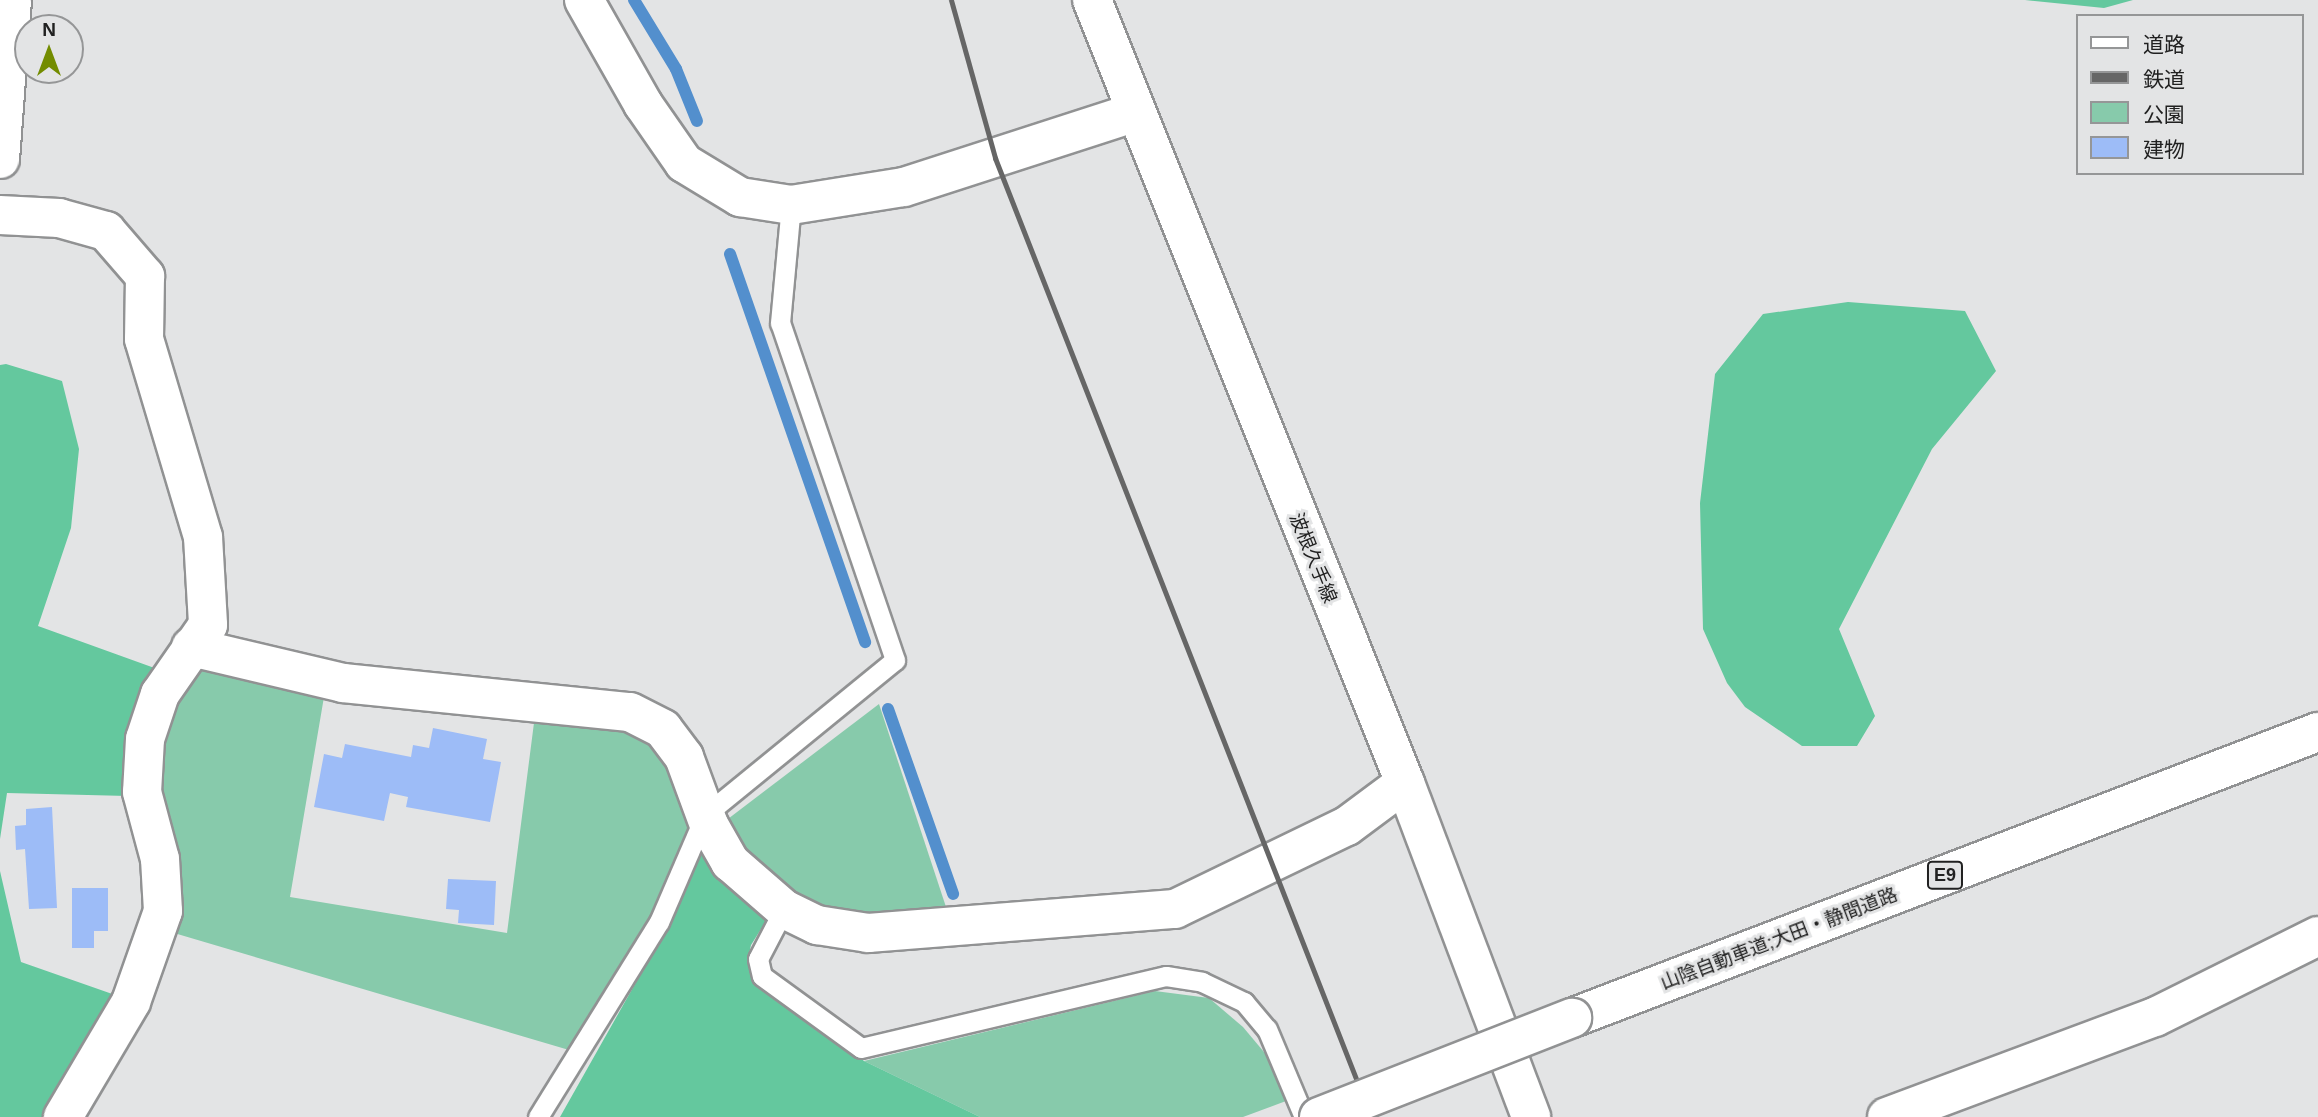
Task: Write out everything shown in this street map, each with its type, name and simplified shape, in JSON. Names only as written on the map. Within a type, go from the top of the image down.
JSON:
[{"type":"main road","points":[[0,159],[12,0]]},
{"type":"main road","points":[[584,0],[643,104],[684,163],[740,197],[791,205],[904,187],[1136,112]]},
{"type":"main road","name":"波根久手線","points":[[1092,0],[1405,783],[1531,1117]]},
{"type":"main road","points":[[0,215],[59,218],[106,231],[145,276],[144,339],[203,537],[208,625],[160,694],[145,739],[142,792],[160,859],[163,911],[131,1002],[62,1117]]},
{"type":"main road","points":[[191,647],[343,683],[630,712],[663,729],[684,757],[705,815],[730,862],[784,909],[817,925],[867,933],[1175,909],[1347,826],[1405,783]]},
{"type":"main road","name":"山陰自動車道;大田・静間道路","points":[[1319,1117],[2318,732]]},
{"type":"main road","points":[[1887,1117],[2155,1017],[2318,936]]},
{"type":"lane","points":[[538,1117],[659,922],[705,815],[895,660],[780,323],[791,205]]},
{"type":"lane","points":[[784,909],[758,959],[762,976],[861,1048],[1166,976],[1202,982],[1244,1002],[1267,1029],[1304,1117]]},
{"type":"green space","points":[[2025,0],[2133,0],[2104,8]]},
{"type":"green space","points":[[1848,302],[1965,311],[1996,371],[1932,449],[1839,629],[1875,716],[1857,746],[1802,746],[1745,707],[1727,683],[1703,629],[1700,503],[1715,374],[1763,314]]},
{"type":"green space","points":[[6,364],[62,381],[79,449],[71,528],[38,626],[160,670],[128,796],[7,793],[0,839],[0,365]]},
{"type":"green space","points":[[211,667],[325,691],[290,897],[507,933],[535,715],[599,718],[663,740],[693,826],[674,876],[569,1050],[174,933],[154,800],[167,709],[187,675]]},
{"type":"green space","points":[[879,704],[948,913],[901,918],[820,913],[756,874],[720,825]]},
{"type":"green space","points":[[702,849],[771,913],[751,945],[748,959],[752,972],[864,1061],[980,1117],[560,1117],[648,961]]},
{"type":"green space","points":[[0,871],[21,962],[118,996],[49,1117],[0,1117]]},
{"type":"green space","points":[[1155,991],[1209,998],[1243,1027],[1269,1058],[1286,1101],[1243,1117],[980,1117],[864,1061]]},
{"type":"building","points":[[433,728],[487,739],[483,759],[501,762],[490,822],[406,807],[408,797],[390,793],[384,821],[314,807],[324,754],[342,758],[345,744],[411,757],[413,745],[429,748]]},
{"type":"building","points":[[52,807],[57,908],[29,909],[25,849],[16,850],[15,826],[26,825],[26,809]]},
{"type":"building","points":[[448,879],[496,881],[494,925],[458,923],[459,910],[446,909]]},
{"type":"building","points":[[72,888],[108,888],[108,931],[94,931],[94,948],[72,948]]},
{"type":"waterway","points":[[634,0],[676,69],[697,121]]},
{"type":"waterway","points":[[730,254],[865,642]]},
{"type":"waterway","points":[[888,709],[953,894]]},
{"type":"railway","points":[[951,0],[995,158],[1371,1117]]}]
